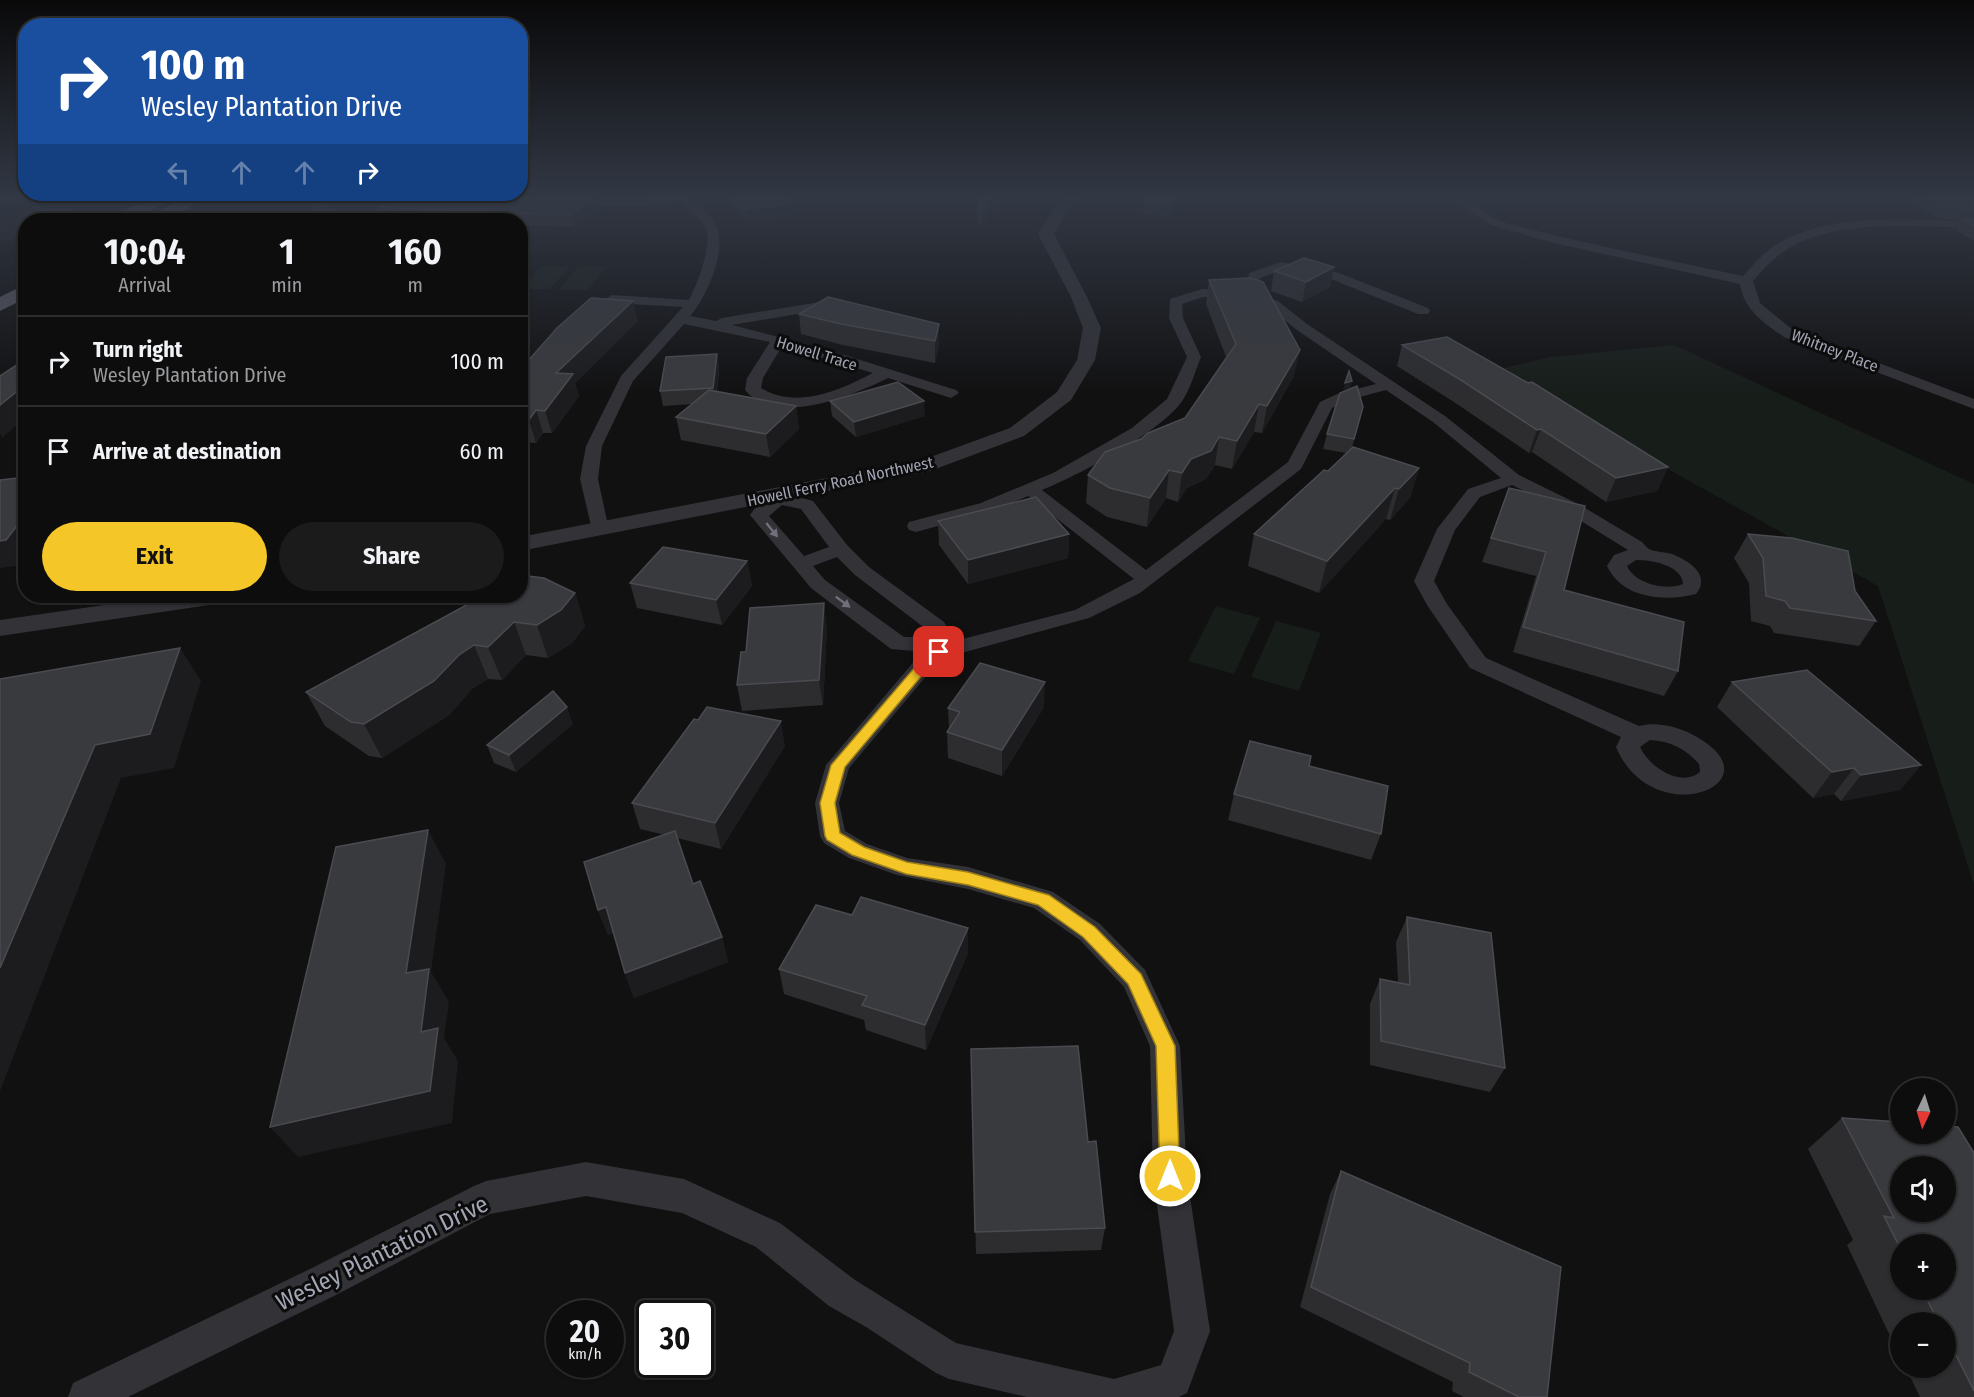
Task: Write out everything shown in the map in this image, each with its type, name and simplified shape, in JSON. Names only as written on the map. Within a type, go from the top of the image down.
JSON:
[{"type":"highway","points":[[0,305],[18,295]]},
{"type":"street","points":[[600,530],[589,479],[594,446],[626,379],[694,304],[706,278],[709,263]]},
{"type":"street","name":"Howell Ferry Road Northwest","points":[[528,543],[776,497],[930,464],[1017,432],[1064,396],[1086,360],[1092,327],[1061,263]]},
{"type":"street","points":[[1665,263],[1746,281],[1761,263]]},
{"type":"street","points":[[1251,297],[1254,276],[1281,266],[1334,276],[1423,311]]},
{"type":"street","name":"Whitney Place","points":[[1746,281],[1747,292],[1764,317],[1789,334],[1974,404]]},
{"type":"street","points":[[916,526],[987,507],[1059,477],[1138,431],[1174,401],[1194,357],[1176,318],[1175,302],[1202,293],[1241,294],[1272,304],[1302,327],[1438,418],[1513,479],[1574,509],[1635,546],[1643,554]]},
{"type":"street","points":[[612,299],[694,304]]},
{"type":"street","points":[[712,324],[838,303]]},
{"type":"street","name":"Howell Trace","points":[[681,319],[712,324],[778,341],[951,393]]},
{"type":"street","points":[[778,341],[755,378],[753,390],[763,399],[793,403],[824,399],[858,388],[886,373]]},
{"type":"street","points":[[1117,1397],[1174,1380],[1191,1331],[1170,1176],[1165,1046],[1135,979],[1089,932],[1043,900],[968,878],[906,868],[858,851],[832,836],[827,803],[838,765],[925,663],[934,648],[937,627],[862,571],[840,549],[807,505],[776,497],[759,515],[818,584],[899,644],[934,648],[1082,614],[1133,589],[1295,465],[1326,405],[1388,385]]},
{"type":"street","points":[[1513,479],[1474,493],[1446,529],[1424,581],[1437,605],[1478,663],[1637,735]]},
{"type":"street","points":[[1029,489],[1146,579]]},
{"type":"street","points":[[799,564],[840,549]]},
{"type":"street","points":[[0,628],[169,603]]},
{"type":"street","name":"Wesley Plantation Drive","points":[[87,1397],[323,1282],[486,1198],[586,1179],[684,1196],[768,1235],[842,1293],[879,1314],[949,1360],[1110,1397]]},
{"type":"shaded area","points":[[542,266],[570,267],[550,289],[528,289],[528,281]]},
{"type":"shaded area","points":[[578,267],[606,267],[588,290],[559,290]]},
{"type":"shaded area","points":[[1674,345],[1974,484],[1974,885],[1878,586],[1491,371],[1551,357]]},
{"type":"shaded area","points":[[1216,606],[1260,618],[1234,674],[1188,661]]},
{"type":"shaded area","points":[[1276,621],[1321,633],[1299,691],[1251,677]]},
{"type":"building","points":[[1292,263],[1321,263],[1334,267],[1306,282],[1274,271]]},
{"type":"building","points":[[1250,278],[1263,282],[1300,350],[1267,406],[1259,404],[1237,441],[1219,437],[1211,451],[1191,459],[1182,473],[1169,470],[1150,498],[1110,488],[1088,475],[1105,452],[1141,439],[1148,433],[1185,418],[1236,344],[1209,280]]},
{"type":"building","points":[[828,297],[939,324],[935,341],[799,314]]},
{"type":"building","points":[[591,298],[633,301],[556,373],[573,374],[545,411],[536,410],[528,420],[528,361],[557,328]]},
{"type":"building","points":[[1447,337],[1528,383],[1532,382],[1668,467],[1616,478],[1541,429],[1537,430],[1461,380],[1402,345]]},
{"type":"building","points":[[717,354],[713,388],[660,391],[666,357]]},
{"type":"building","points":[[18,364],[18,390],[0,405],[0,376]]},
{"type":"building","points":[[1349,371],[1352,381],[1345,383]]},
{"type":"building","points":[[898,382],[924,401],[854,422],[830,401]]},
{"type":"building","points":[[1357,386],[1363,407],[1354,439],[1327,434],[1340,393]]},
{"type":"building","points":[[709,390],[796,406],[766,434],[676,417]]},
{"type":"building","points":[[1353,447],[1419,468],[1399,489],[1395,488],[1327,561],[1254,534],[1324,470],[1328,471]]},
{"type":"building","points":[[18,478],[18,524],[6,540],[0,541],[0,480]]},
{"type":"building","points":[[1509,488],[1585,506],[1564,590],[1684,622],[1678,671],[1523,627],[1546,552],[1491,538]]},
{"type":"building","points":[[1036,497],[1069,534],[968,560],[938,521]]},
{"type":"building","points":[[1748,534],[1792,538],[1848,551],[1855,591],[1876,621],[1790,608],[1785,601],[1766,596],[1763,558]]},
{"type":"building","points":[[663,547],[747,561],[716,600],[630,583]]},
{"type":"building","points":[[528,576],[544,578],[575,593],[561,610],[537,625],[514,622],[488,647],[474,645],[459,655],[434,681],[364,724],[351,722],[306,692],[470,603],[528,603]]},
{"type":"building","points":[[824,603],[819,680],[737,685],[741,652],[746,652],[750,608]]},
{"type":"building","points":[[180,648],[150,734],[95,745],[0,968],[0,679]]},
{"type":"building","points":[[980,663],[1045,682],[1002,750],[947,732],[960,712],[948,708]]},
{"type":"building","points":[[1807,670],[1921,765],[1861,775],[1854,768],[1832,772],[1732,682]]},
{"type":"building","points":[[553,691],[567,707],[509,755],[487,745]]},
{"type":"building","points":[[707,707],[781,721],[715,823],[632,803],[694,719],[698,720]]},
{"type":"building","points":[[1250,741],[1311,756],[1309,766],[1388,786],[1381,834],[1234,794]]},
{"type":"building","points":[[428,830],[406,973],[429,969],[421,1032],[438,1028],[430,1091],[270,1127],[336,847]]},
{"type":"building","points":[[675,831],[693,884],[700,881],[722,937],[625,973],[606,907],[598,910],[584,862]]},
{"type":"building","points":[[861,897],[968,928],[925,1025],[862,1005],[867,996],[779,969],[816,905],[852,915]]},
{"type":"building","points":[[1407,917],[1491,933],[1505,1068],[1381,1041],[1380,979],[1410,985]]},
{"type":"building","points":[[1078,1046],[1088,1142],[1096,1141],[1105,1228],[975,1232],[971,1049]]},
{"type":"building","points":[[1842,1118],[1890,1121],[1890,1144],[1956,1144],[1956,1127],[1958,1127],[1974,1153],[1974,1391],[1956,1355],[1956,1312],[1933,1312],[1927,1300],[1956,1300],[1956,1234],[1893,1234],[1884,1216],[1890,1217],[1890,1222],[1956,1222],[1956,1156],[1890,1156],[1890,1210]]},
{"type":"building","points":[[1341,1171],[1561,1267],[1547,1397],[1519,1397],[1469,1372],[1470,1363],[1311,1287]]},
{"type":"route","points":[[939,652],[925,663],[838,765],[827,803],[832,836],[858,851],[906,868],[968,878],[1043,900],[1089,932],[1135,979],[1165,1046],[1170,1176]]}]
